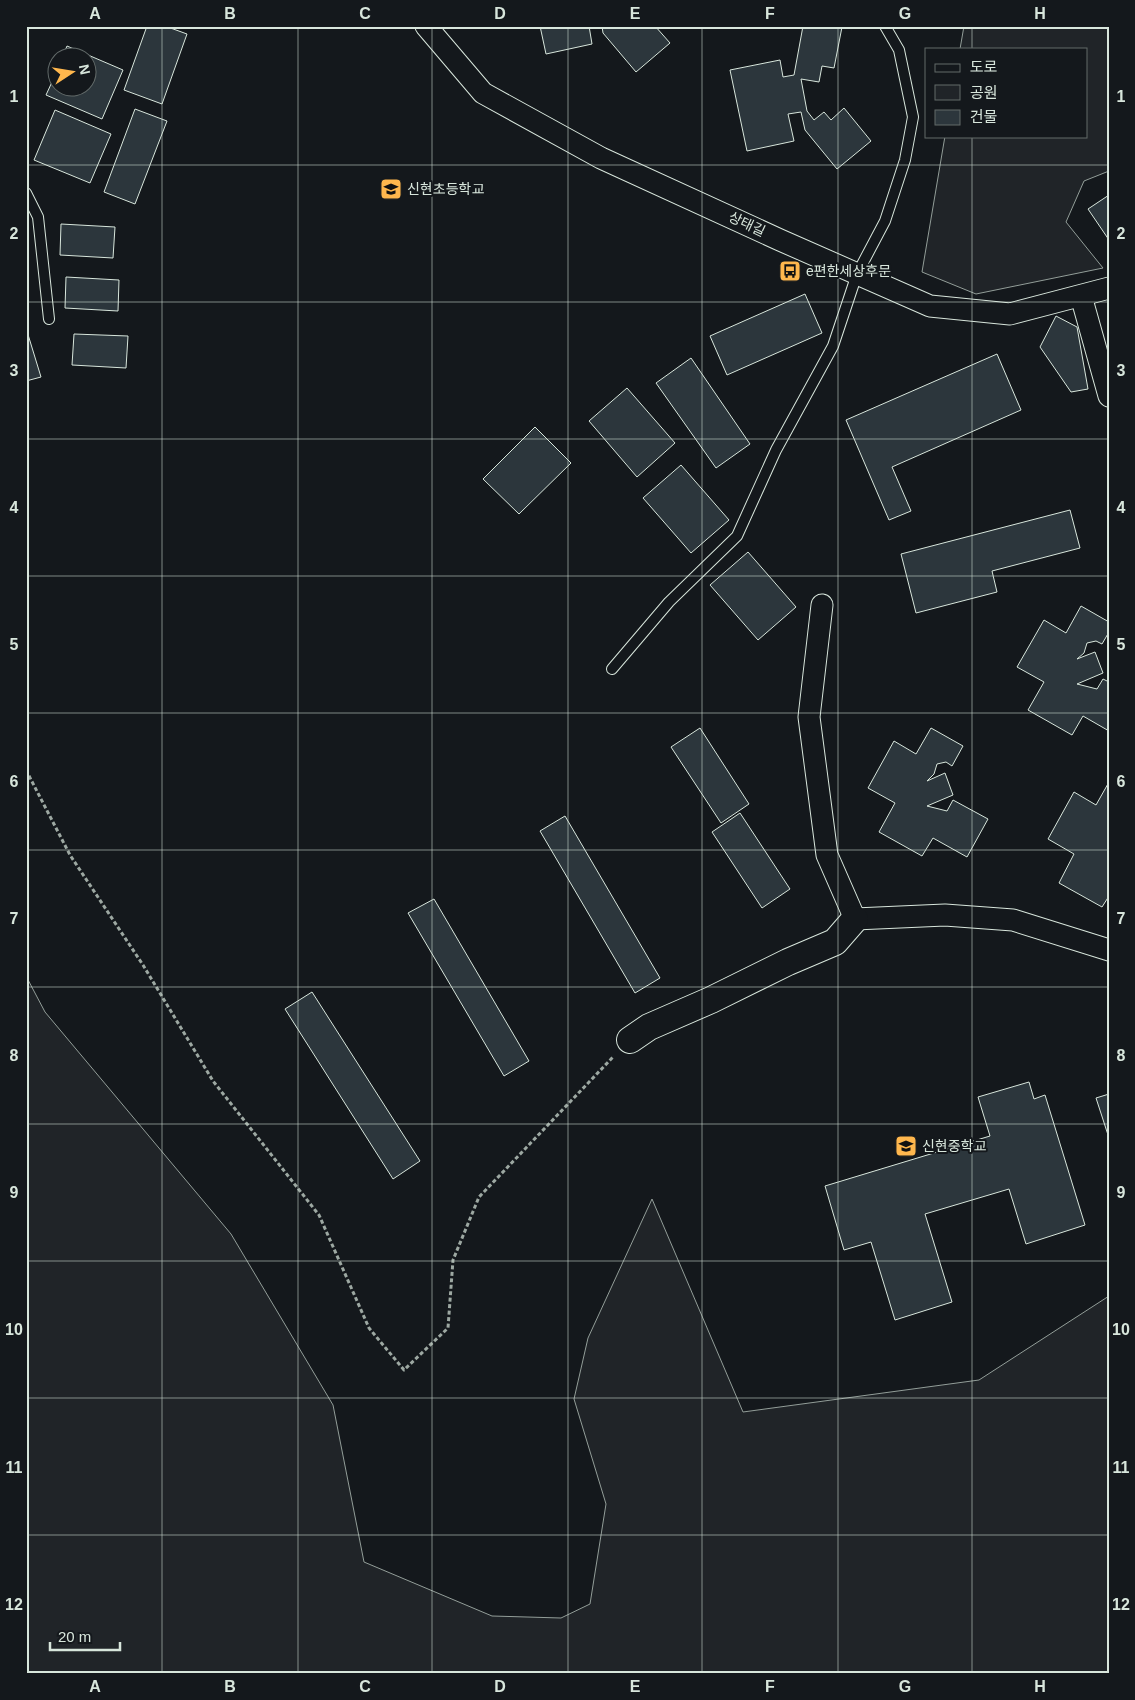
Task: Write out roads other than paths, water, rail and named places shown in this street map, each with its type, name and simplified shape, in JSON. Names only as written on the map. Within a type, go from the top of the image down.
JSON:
[{"type":"street","name":"상태길","points":[[426,26],[482,93],[601,158],[930,306],[1010,314],[1109,288]]},
{"type":"street","points":[[1081,296],[1109,396]]},
{"type":"street","points":[[822,605],[809,717],[827,855],[855,919]]},
{"type":"street","points":[[630,1040],[649,1027],[835,942],[855,919],[945,915],[1013,920],[1109,950]]},
{"type":"lane","points":[[612,669],[669,602],[737,536],[776,450],[833,346],[857,274],[885,221],[905,160],[913,117],[899,50],[885,26]]},
{"type":"lane","points":[[26,193],[38,217],[49,320]]},
{"type":"place","name":"신현초등학교","points":[[391,189]]},
{"type":"place","name":"e편한세상후문","points":[[790,271]]},
{"type":"place","name":"신현중학교","points":[[906,1146]]}]
